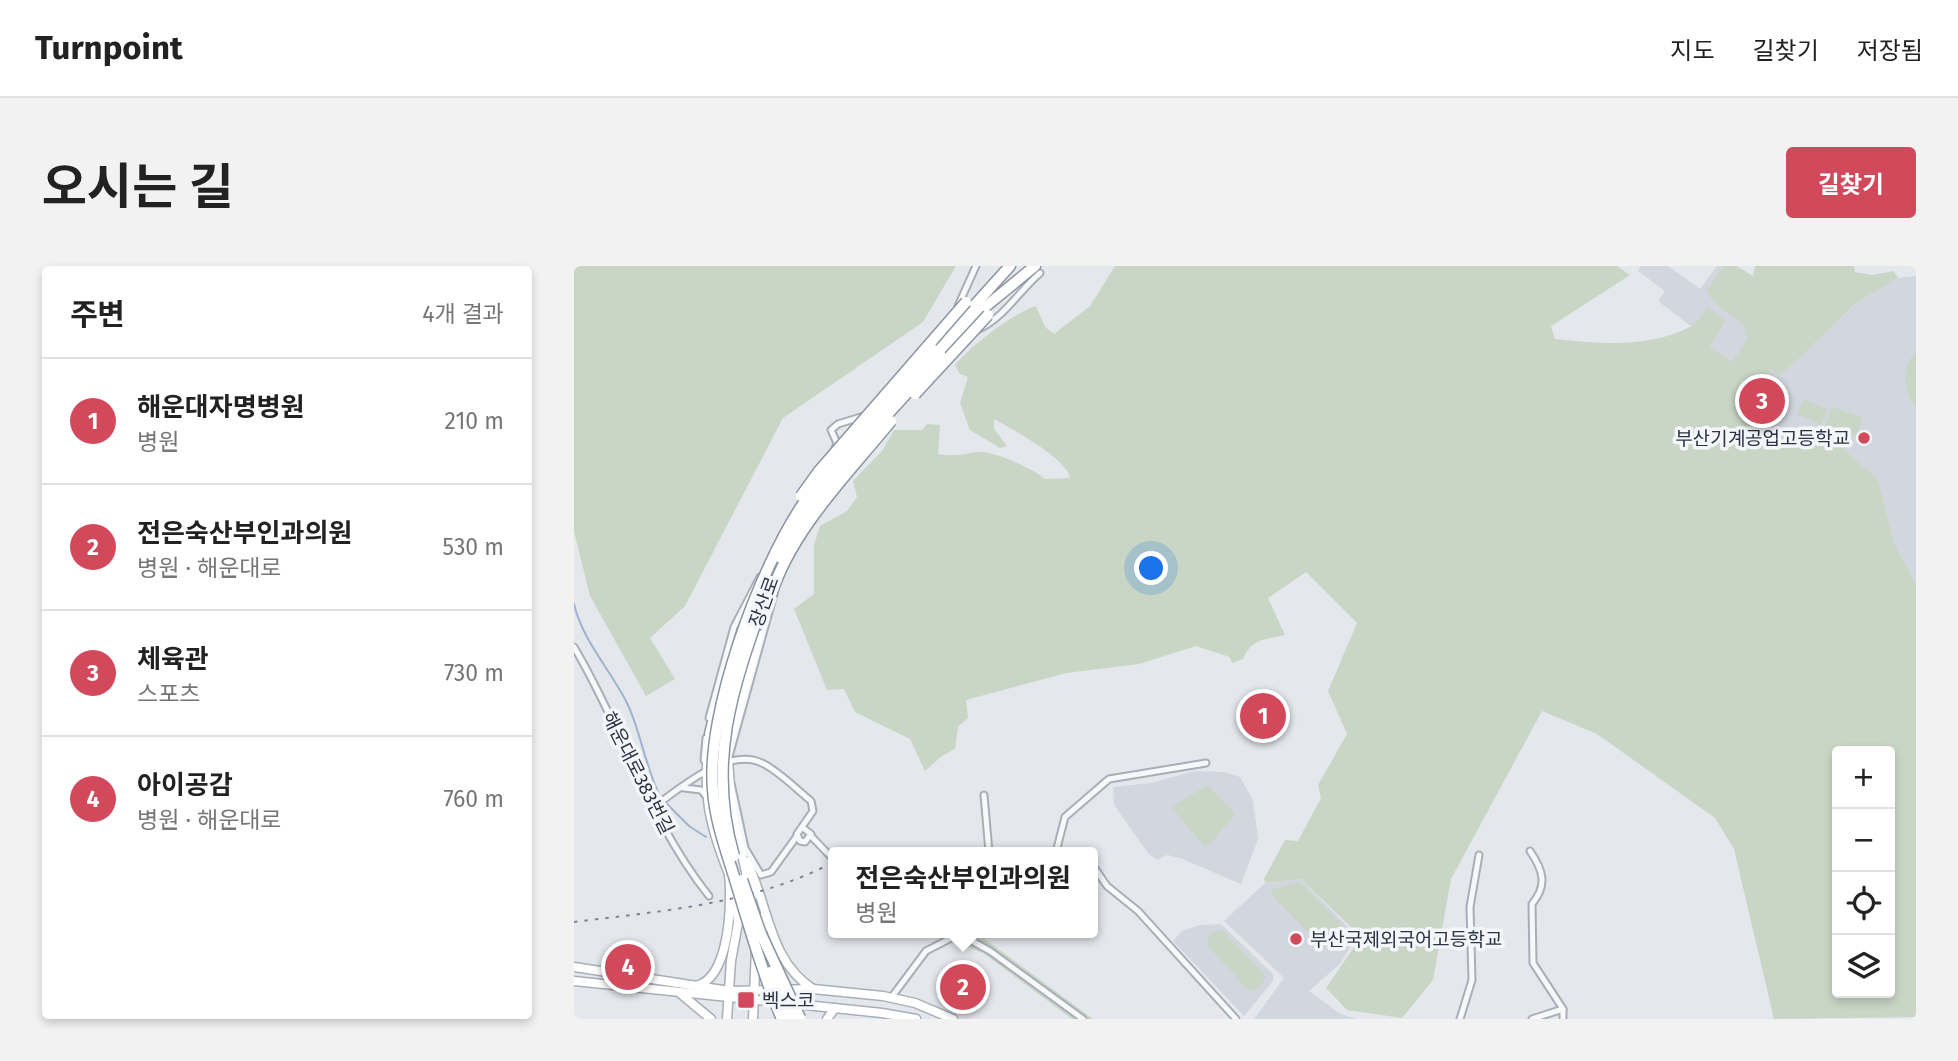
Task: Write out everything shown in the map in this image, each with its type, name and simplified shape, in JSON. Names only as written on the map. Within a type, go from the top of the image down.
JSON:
[{"type":"highway","points":[[710,734],[738,629],[766,561],[794,507],[818,471],[965,302],[1007,266]]},
{"type":"highway","name":"장산로","points":[[749,927],[718,824],[713,790],[713,749],[732,672],[769,567],[803,504],[818,484],[1007,266]]},
{"type":"highway","name":"장산로","points":[[800,1019],[761,934],[732,848],[721,791],[720,766],[727,718],[769,586],[792,537],[827,487],[941,356],[1004,289],[1037,269]]},
{"type":"highway","points":[[728,760],[732,723],[758,635],[773,589],[801,535],[901,409],[988,315],[1004,289]]},
{"type":"highway","points":[[749,927],[759,962],[784,1019]]},
{"type":"highway","points":[[749,927],[791,1019]]},
{"type":"main road","points":[[710,734],[706,796],[716,841],[735,890],[738,923],[727,1019]]},
{"type":"main road","points":[[728,760],[732,812],[757,925],[753,1019]]},
{"type":"main road","points":[[738,837],[784,962],[795,977],[813,989]]},
{"type":"main road","points":[[694,986],[711,980],[720,964],[729,911],[729,874]]},
{"type":"main road","points":[[754,986],[764,948],[763,903]]},
{"type":"main road","points":[[574,967],[694,986],[753,1002],[835,1008],[916,1019]]},
{"type":"main road","points":[[574,981],[681,994],[729,995],[754,986],[813,989],[915,1003],[953,1019]]},
{"type":"main road","points":[[681,994],[711,1019]]},
{"type":"main road","points":[[779,1004],[784,1019]]},
{"type":"main road","points":[[772,1019],[779,1004]]},
{"type":"main road","points":[[827,1019],[835,1008]]},
{"type":"street","points":[[706,773],[703,752],[712,703],[734,627],[796,509],[832,460],[837,443],[831,430],[838,424],[862,417],[898,387],[951,323],[976,266]]},
{"type":"street","points":[[728,760],[783,559],[810,517],[909,397],[968,334],[995,322],[1037,269]]},
{"type":"street","points":[[898,387],[909,397]]},
{"type":"street","points":[[774,555],[783,559]]},
{"type":"street","name":"해운대로383번길","points":[[574,647],[592,677],[654,807],[709,896]]},
{"type":"street","points":[[654,807],[728,760],[752,759],[765,764],[811,801],[813,811],[771,872],[761,875],[748,854],[730,780]]},
{"type":"street","points":[[1057,847],[1065,817],[1108,779],[1206,763]]},
{"type":"street","points":[[684,788],[694,788],[706,796]]},
{"type":"street","points":[[984,796],[989,847]]},
{"type":"street","points":[[803,828],[809,830],[811,836],[828,854]]},
{"type":"street","points":[[797,836],[805,842],[820,845]]},
{"type":"street","points":[[805,842],[811,836]]},
{"type":"street","points":[[1530,850],[1544,874],[1540,894],[1531,904],[1533,963],[1563,1009],[1563,1019]]},
{"type":"street","points":[[1460,1019],[1472,980],[1470,907],[1479,855]]},
{"type":"street","points":[[1098,872],[1107,886],[1138,911],[1236,1019]]},
{"type":"street","points":[[891,998],[926,951],[954,938]]},
{"type":"street","points":[[969,938],[1083,1019]]},
{"type":"street","points":[[1532,1019],[1563,1009]]},
{"type":"shaded area","points":[[1641,266],[1668,266],[1700,289],[1717,266],[1736,266],[1754,277],[1747,339],[1732,363],[1710,347],[1726,322],[1692,327],[1658,301],[1665,291],[1638,271]]},
{"type":"shaded area","name":"부산기계공업고등학교","points":[[1916,276],[1916,584],[1894,543],[1878,479],[1755,427],[1733,404],[1772,370],[1781,376],[1855,304],[1898,278]]},
{"type":"shaded area","points":[[1195,771],[1225,772],[1240,777],[1253,800],[1258,839],[1241,884],[1180,858],[1167,855],[1157,860],[1148,853],[1114,805],[1113,787],[1151,783]]},
{"type":"shaded area","name":"부산국제외국어고등학교","points":[[1301,879],[1351,930],[1350,947],[1340,964],[1309,991],[1339,1013],[1356,1019],[1254,1019],[1284,978],[1224,921],[1265,883]]},
{"type":"shaded area","points":[[1221,924],[1273,974],[1273,981],[1244,1016],[1173,941],[1182,931],[1200,925]]},
{"type":"green space","points":[[574,266],[956,266],[923,322],[783,418],[685,606],[650,638],[675,679],[646,696],[590,596],[574,531]]},
{"type":"green space","points":[[1115,266],[1617,266],[1630,275],[1551,326],[1555,339],[1624,343],[1658,338],[1693,326],[1708,307],[1726,321],[1710,347],[1732,362],[1747,339],[1744,325],[1713,302],[1707,290],[1724,266],[1736,266],[1753,276],[1755,266],[1854,266],[1855,272],[1872,275],[1894,271],[1898,278],[1855,304],[1781,376],[1772,370],[1733,404],[1755,427],[1766,422],[1842,448],[1878,479],[1894,543],[1916,584],[1916,1017],[1774,1019],[1734,849],[1715,818],[1597,734],[1542,711],[1451,879],[1433,980],[1402,1018],[1347,1010],[1326,988],[1361,937],[1301,879],[1265,883],[1264,879],[1285,840],[1298,841],[1321,798],[1318,785],[1347,734],[1328,691],[1357,623],[1306,572],[1268,598],[1285,635],[1255,644],[1243,659],[1232,663],[1230,657],[1196,646],[1139,664],[1066,673],[966,700],[968,718],[958,727],[955,749],[925,771],[910,739],[855,712],[844,689],[827,690],[794,609],[814,594],[814,545],[820,526],[847,511],[857,497],[853,481],[882,451],[894,430],[922,430],[927,424],[940,425],[938,454],[984,452],[1012,461],[1045,479],[1070,478],[1067,470],[1050,454],[994,419],[994,429],[1007,446],[1000,448],[970,430],[960,403],[968,377],[960,374],[955,365],[992,331],[1036,306],[1045,327],[1054,334],[1090,306]]},
{"type":"green space","points":[[1916,351],[1916,407],[1906,386],[1906,372]]},
{"type":"green space","points":[[1804,399],[1828,410],[1821,425],[1797,414]]},
{"type":"green space","points":[[1832,407],[1863,418],[1856,437],[1825,427]]},
{"type":"green space","points":[[1208,785],[1235,814],[1212,842],[1204,846],[1171,807]]},
{"type":"green space","points":[[1300,882],[1345,928],[1323,948],[1272,895],[1271,890]]},
{"type":"green space","points":[[1223,931],[1265,975],[1263,983],[1254,991],[1245,987],[1207,945],[1210,934]]},
{"type":"green space","points":[[968,938],[983,938],[1093,1019],[1072,1019],[983,953],[957,943]]},
{"type":"waterway","points":[[574,604],[590,642],[631,711],[659,794]]},
{"type":"waterway","points":[[667,804],[689,826],[706,837]]},
{"type":"railway","points":[[574,922],[671,910],[734,898],[765,890],[826,866]]},
{"type":"place","name":"체육관","points":[[1762,401]]},
{"type":"place","name":"부산기계공업고등학교","points":[[1864,438]]},
{"type":"place","name":"해운대자명병원","points":[[1263,716]]},
{"type":"place","name":"부산국제외국어고등학교","points":[[1296,939]]},
{"type":"place","name":"아이공감","points":[[628,967]]},
{"type":"place","name":"전은숙산부인과의원","points":[[963,987]]},
{"type":"place","name":"벡스코","points":[[746,1000]]}]
